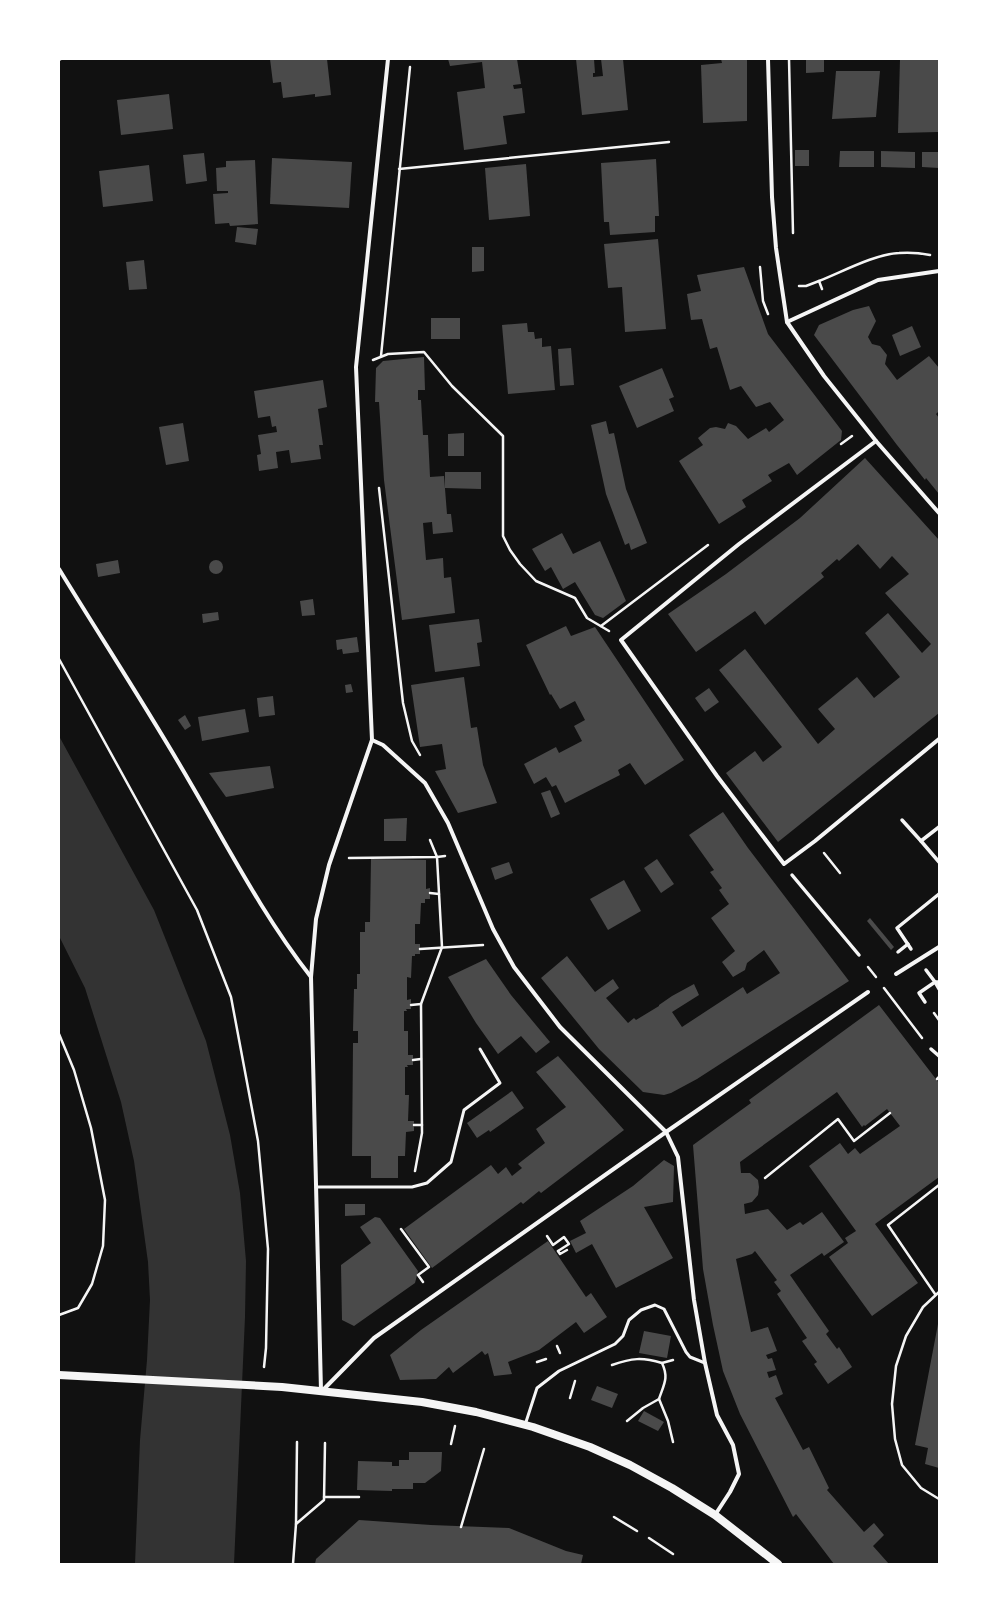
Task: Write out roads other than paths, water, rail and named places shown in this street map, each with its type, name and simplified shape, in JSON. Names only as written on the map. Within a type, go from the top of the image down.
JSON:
[{"type":"main road","points":[[59,1375],[282,1387],[422,1402],[476,1412],[525,1425],[590,1447],[630,1465],[672,1488],[715,1515],[778,1564]]},
{"type":"street","points":[[321,1391],[311,977],[316,919],[329,864],[372,740],[356,367],[388,59]]},
{"type":"street","points":[[768,59],[772,197],[775,241],[787,322],[824,376],[876,441],[939,513]]},
{"type":"street","points":[[787,322],[878,280],[939,271]]},
{"type":"street","points":[[876,441],[739,544],[621,640],[717,776],[784,864],[815,841],[939,739]]},
{"type":"street","points":[[59,570],[167,742],[262,907],[311,977]]},
{"type":"street","points":[[372,740],[383,745],[425,783],[448,823],[493,929],[514,967],[560,1027],[666,1132],[678,1157],[694,1300],[705,1363],[717,1415],[733,1445],[739,1474],[730,1492],[715,1515]]},
{"type":"street","points":[[902,820],[939,862]]},
{"type":"street","points":[[921,841],[939,827]]},
{"type":"street","points":[[792,875],[859,956]]},
{"type":"street","points":[[911,949],[897,928],[939,894]]},
{"type":"street","points":[[898,952],[908,944]]},
{"type":"street","points":[[896,974],[939,947]]},
{"type":"street","points":[[926,970],[937,982],[939,989]]},
{"type":"street","points":[[925,1002],[919,993],[937,982]]},
{"type":"street","points":[[321,1391],[374,1338],[666,1132],[868,992]]},
{"type":"street","points":[[931,1049],[939,1056]]},
{"type":"lane","points":[[316,1187],[412,1187],[427,1183],[451,1162],[464,1110],[500,1083],[480,1049]]},
{"type":"lane","points":[[525,1425],[537,1388],[559,1371],[615,1344],[623,1336],[629,1320],[641,1310],[655,1305],[664,1309],[690,1357],[705,1363]]}]
